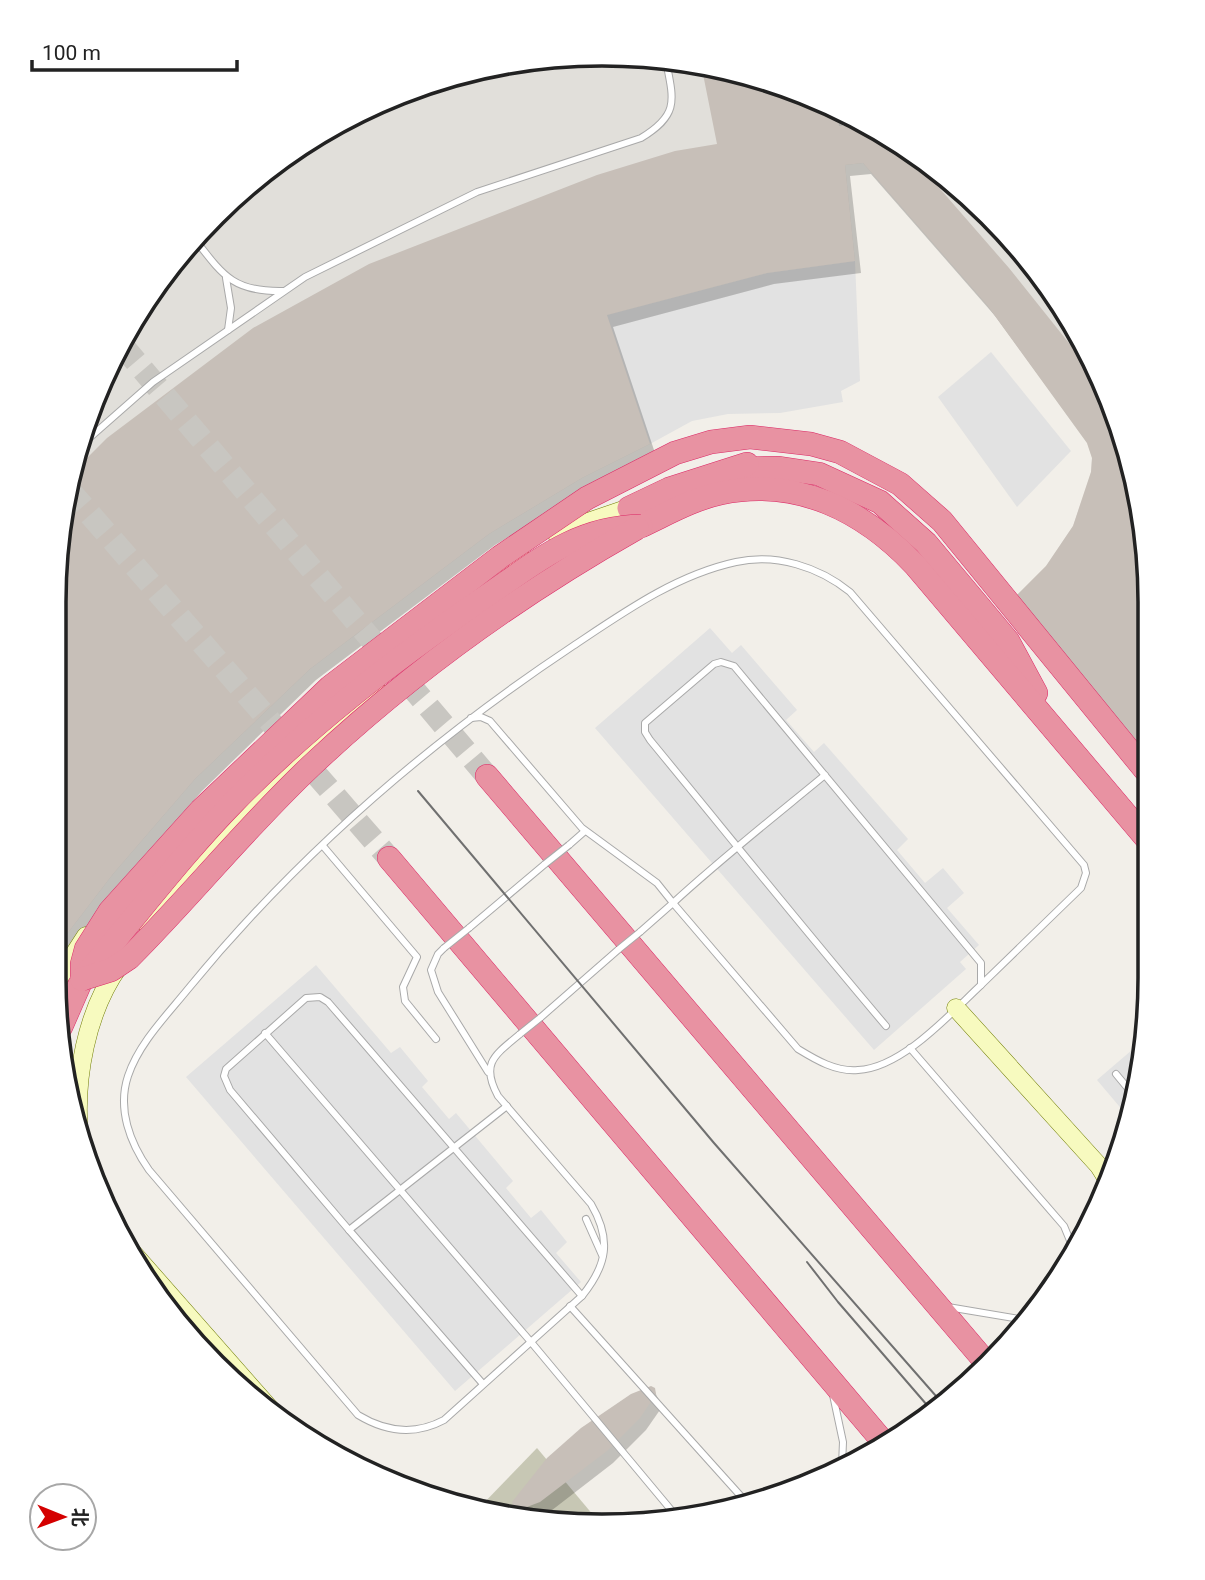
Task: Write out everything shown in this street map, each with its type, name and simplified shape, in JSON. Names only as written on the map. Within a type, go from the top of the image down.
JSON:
[{"type":"highway","points":[[68,1011],[82,979],[86,949],[110,911],[201,810],[330,687],[500,557],[587,498],[675,453],[711,442],[751,437],[782,438],[840,452],[900,484],[942,521],[1138,761]]},
{"type":"highway","points":[[82,979],[111,970],[130,958],[224,853],[311,765],[367,717],[456,646],[586,557],[669,489],[755,461],[838,465],[900,484]]},
{"type":"highway","points":[[734,469],[779,468],[819,474],[859,490],[896,515],[926,543],[1008,641],[1059,736]]},
{"type":"highway","points":[[635,517],[746,490],[788,492],[815,498],[862,518],[890,538],[915,565],[1138,829]]},
{"type":"highway","points":[[487,776],[982,1357]]},
{"type":"highway","points":[[389,858],[879,1437]]},
{"type":"street","points":[[66,967],[96,921],[182,822],[300,709],[432,616],[544,545],[588,522],[635,517]]},
{"type":"street","points":[[79,1089],[89,1033],[108,981],[190,869],[331,729],[635,517]]},
{"type":"street","points":[[956,1008],[1103,1169]]},
{"type":"street","points":[[171,1296],[233,1366]]},
{"type":"lane","points":[[94,434],[153,382],[304,277],[477,192],[641,138],[652,132],[663,125],[672,105],[667,71]]},
{"type":"lane","points":[[201,247],[226,278],[246,288],[284,291]]},
{"type":"lane","points":[[226,278],[231,308],[228,330]]},
{"type":"lane","points":[[465,720],[481,717],[489,721],[585,831],[657,883],[798,1049],[816,1060],[842,1069],[859,1070],[881,1065],[910,1048],[981,985],[1081,888],[1086,873],[1084,865],[850,592],[827,575],[796,564],[766,559],[738,561],[694,575],[621,614],[465,720],[323,846],[230,937],[156,1028],[128,1076],[124,1100],[127,1127],[135,1150],[149,1170],[358,1415],[376,1426],[393,1430],[430,1428],[444,1420],[582,1296],[598,1277],[605,1240],[600,1219],[592,1204],[491,1084],[488,1072],[439,992],[431,970],[438,954],[444,948],[585,831]]},
{"type":"lane","points":[[886,1026],[645,732],[645,723],[650,716],[714,664],[727,663],[734,666],[825,775],[981,963],[981,985]]},
{"type":"lane","points":[[488,1072],[492,1059],[520,1034],[825,775]]},
{"type":"lane","points":[[323,846],[417,957],[403,987],[404,1001],[436,1039]]},
{"type":"lane","points":[[483,1384],[226,1084],[226,1069],[265,1033],[306,998],[320,997],[328,1002],[582,1296]]},
{"type":"lane","points":[[265,1033],[531,1342],[670,1509]]},
{"type":"lane","points":[[910,1048],[1064,1226],[1070,1239]]},
{"type":"lane","points":[[1116,1074],[1127,1087]]},
{"type":"lane","points":[[349,1230],[507,1106]]},
{"type":"lane","points":[[586,1219],[603,1259]]},
{"type":"lane","points":[[938,1305],[1016,1318]]},
{"type":"lane","points":[[570,1306],[740,1495]]},
{"type":"lane","points":[[830,1380],[843,1442],[842,1457]]},
{"type":"shaded area","points":[[602,66],[638,68],[672,71],[741,85],[808,107],[840,122],[870,138],[929,177],[982,223],[1005,249],[1028,276],[1067,335],[1098,397],[1110,430],[1128,498],[1137,567],[1138,746],[1013,599],[1046,566],[1073,526],[1091,472],[1092,458],[1087,443],[987,305],[863,163],[845,165],[855,261],[767,273],[608,315],[650,444],[582,478],[489,534],[310,669],[195,779],[113,874],[66,935],[68,567],[77,498],[95,430],[107,397],[138,334],[177,276],[223,223],[249,200],[276,177],[335,138],[397,107],[430,95],[533,71]]},
{"type":"shaded area","points":[[855,261],[860,381],[841,391],[843,402],[780,413],[728,414],[692,421],[650,444],[607,315],[767,273]]},
{"type":"shaded area","points":[[991,352],[1071,451],[1017,507],[938,397]]},
{"type":"shaded area","points":[[710,628],[732,653],[741,645],[797,710],[786,720],[814,752],[824,743],[908,839],[897,850],[925,883],[943,868],[964,893],[947,908],[979,945],[960,962],[966,969],[874,1050],[595,728]]},
{"type":"shaded area","points":[[316,965],[391,1053],[400,1047],[428,1081],[422,1087],[449,1119],[456,1113],[513,1181],[506,1188],[531,1218],[541,1210],[567,1242],[556,1253],[581,1282],[455,1391],[186,1077]]},
{"type":"shaded area","points":[[1134,1049],[1122,1109],[1097,1080]]},
{"type":"shaded area","points":[[537,1448],[592,1513],[533,1509],[486,1500]]},
{"type":"building","points":[[703,76],[741,85],[808,107],[838,121],[839,126],[846,125],[870,138],[932,179],[1009,268],[1076,352],[1098,397],[1110,430],[1134,533],[1138,602],[1138,746],[1013,599],[1046,566],[1073,526],[1091,472],[1092,458],[1087,443],[987,305],[863,163],[845,165],[855,261],[767,273],[607,315],[650,444],[582,478],[489,534],[310,669],[195,779],[113,874],[66,935],[66,602],[71,533],[87,458],[107,438],[253,328],[369,264],[597,175],[675,151],[717,144]]},
{"type":"building","points":[[651,1386],[655,1388],[656,1394],[640,1418],[607,1451],[540,1502],[525,1508],[513,1506],[512,1502],[547,1458],[581,1428],[631,1394]]},
{"type":"tunnel","points":[[128,353],[487,776]]},
{"type":"tunnel","points":[[77,499],[389,858]]},
{"type":"tram line","points":[[418,791],[714,1143],[937,1397]]},
{"type":"tram line","points":[[807,1262],[927,1405]]}]
